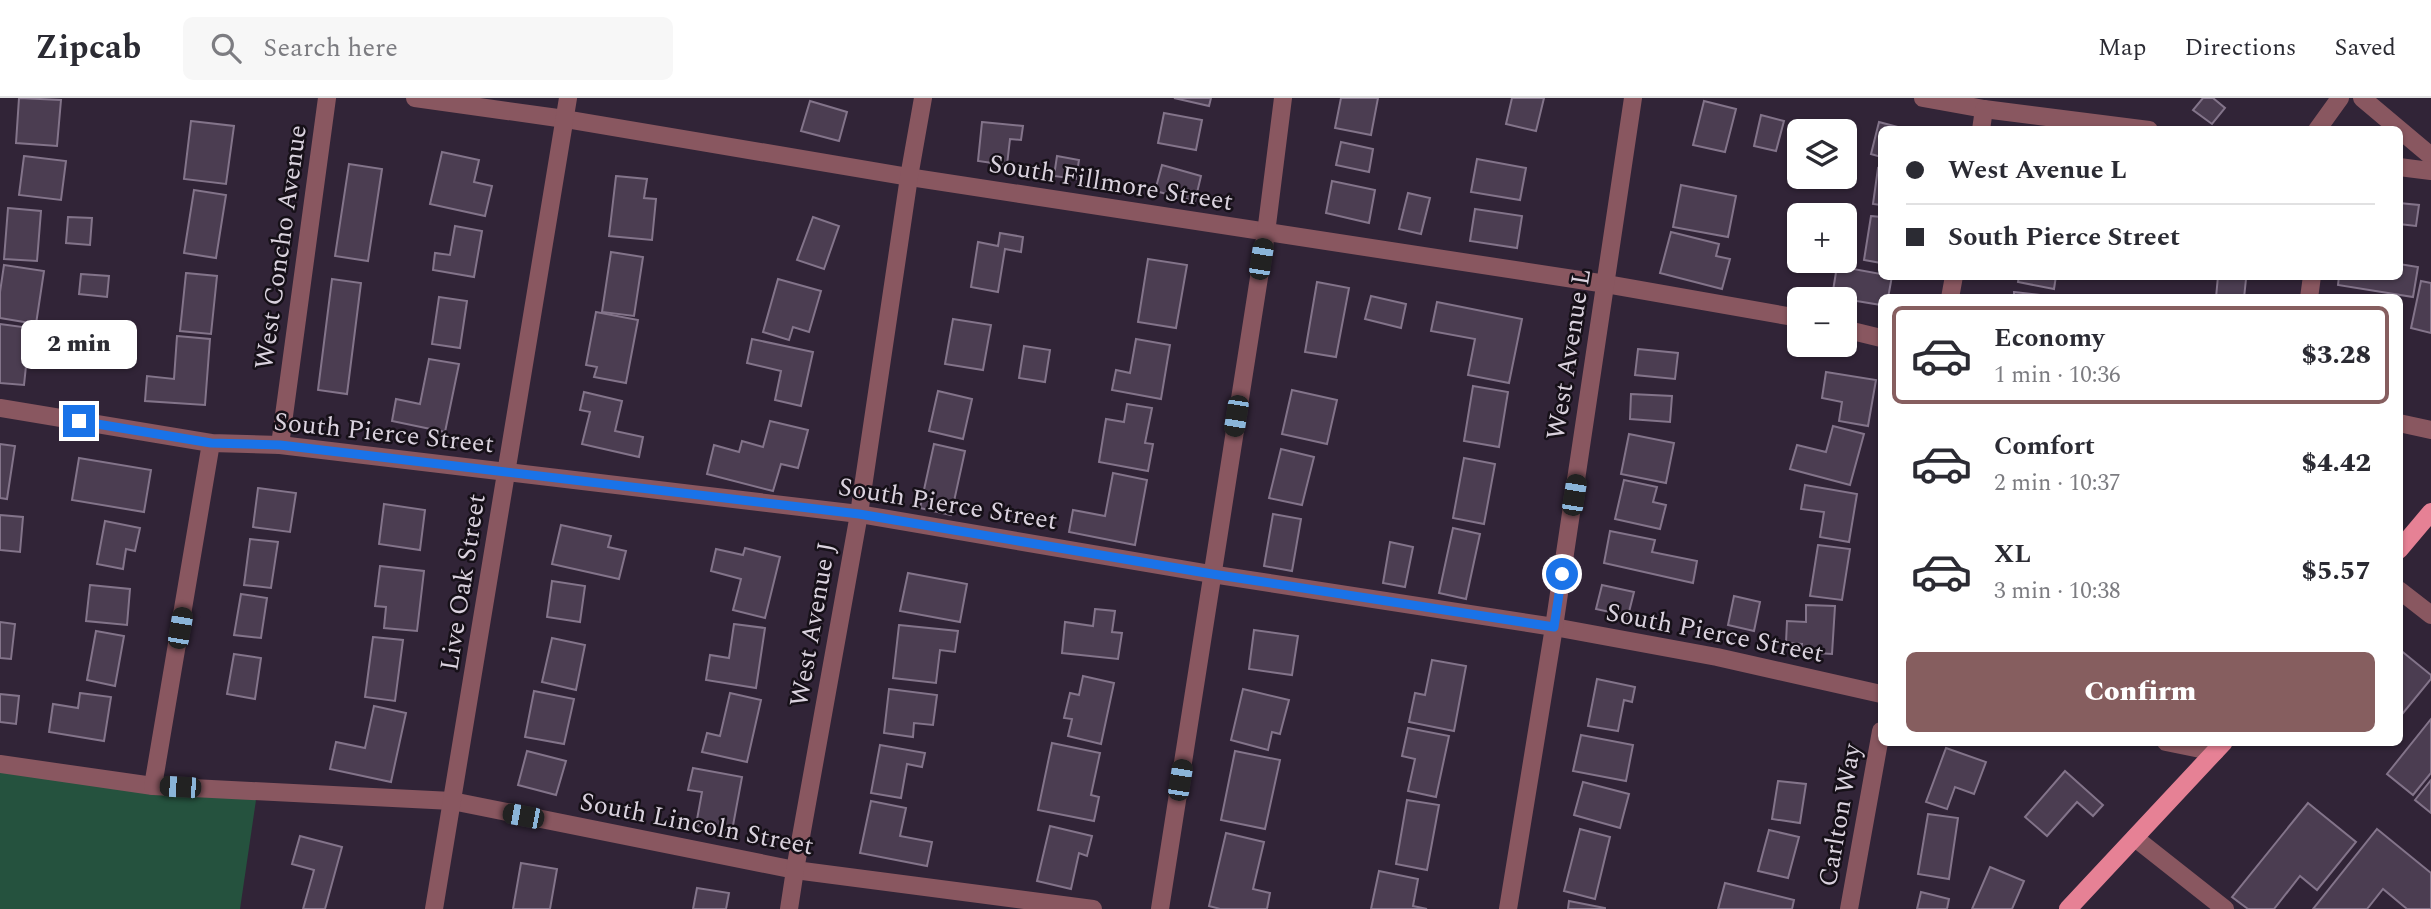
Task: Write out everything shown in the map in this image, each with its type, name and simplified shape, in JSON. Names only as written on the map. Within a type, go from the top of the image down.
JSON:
[{"type":"main road","points":[[2403,545],[2431,512]]},
{"type":"main road","points":[[2068,909],[2220,747]]},
{"type":"street","name":"West Concho Avenue","points":[[280,445],[327,98]]},
{"type":"street","name":"South Fillmore Street","points":[[415,98],[565,119],[909,177],[1606,284],[1787,316]]},
{"type":"street","name":"Live Oak Street","points":[[434,909],[568,98]]},
{"type":"street","name":"West Avenue J","points":[[789,909],[859,514],[923,98]]},
{"type":"street","points":[[1160,909],[1266,233],[1283,98]]},
{"type":"street","name":"West Avenue L","points":[[1508,909],[1554,627],[1633,98]]},
{"type":"street","points":[[1923,98],[1984,109],[2118,126]]},
{"type":"street","points":[[2320,126],[2340,98]]},
{"type":"street","points":[[2362,98],[2395,126]]},
{"type":"street","points":[[1982,126],[1984,109]]},
{"type":"street","points":[[2403,132],[2431,156]]},
{"type":"street","points":[[2403,167],[2431,171]]},
{"type":"street","points":[[1857,332],[1878,337]]},
{"type":"street","name":"South Pierce Street","points":[[0,408],[211,443],[280,445],[859,514],[1212,574],[1554,627],[1717,657],[1878,693]]},
{"type":"street","points":[[2403,425],[2431,430]]},
{"type":"street","points":[[153,786],[211,443]]},
{"type":"street","points":[[2403,593],[2431,615]]},
{"type":"street","name":"Carlton Way","points":[[1849,909],[1878,746]]},
{"type":"street","name":"South Lincoln Street","points":[[0,764],[153,786],[452,801],[794,870],[1093,909]]},
{"type":"street","points":[[2134,838],[2225,909]]},
{"type":"green space","points":[[0,771],[256,800],[240,909],[0,909]]},
{"type":"building","points":[[19,98],[61,100],[57,146],[16,143]]},
{"type":"building","points":[[1174,98],[1211,98],[1209,106]]},
{"type":"building","points":[[1341,98],[1378,98],[1371,135],[1335,128]]},
{"type":"building","points":[[1512,98],[1544,98],[1536,131],[1506,124]]},
{"type":"building","points":[[2203,98],[2213,98],[2225,108],[2212,124],[2193,110]]},
{"type":"building","points":[[810,101],[847,112],[839,141],[801,131]]},
{"type":"building","points":[[1704,101],[1736,109],[1725,152],[1693,145]]},
{"type":"building","points":[[1164,113],[1202,120],[1196,150],[1158,143]]},
{"type":"building","points":[[1761,115],[1784,121],[1776,151],[1754,146]]},
{"type":"building","points":[[191,121],[234,126],[226,184],[184,179]]},
{"type":"building","points":[[982,122],[1023,126],[1021,140],[1010,139],[1007,165],[978,161]]},
{"type":"building","points":[[1879,122],[1894,126],[1878,126]]},
{"type":"building","points":[[1878,126],[1878,156],[1871,154]]},
{"type":"building","points":[[1341,142],[1373,149],[1369,172],[1336,165]]},
{"type":"building","points":[[442,152],[479,160],[474,182],[492,186],[485,216],[430,204]]},
{"type":"building","points":[[24,156],[66,161],[61,200],[19,195]]},
{"type":"building","points":[[1057,156],[1079,160],[1076,179],[1054,176]]},
{"type":"building","points":[[1477,159],[1526,168],[1520,200],[1471,192]]},
{"type":"building","points":[[349,164],[382,169],[368,261],[335,256]]},
{"type":"building","points":[[1162,165],[1201,176],[1195,201],[1155,191]]},
{"type":"building","points":[[1878,168],[1878,205],[1873,204]]},
{"type":"building","points":[[616,176],[647,179],[644,198],[656,199],[652,240],[609,236]]},
{"type":"building","points":[[1332,181],[1375,190],[1369,223],[1326,213]]},
{"type":"building","points":[[1681,185],[1736,196],[1728,237],[1673,227]]},
{"type":"building","points":[[194,190],[226,195],[216,258],[184,253]]},
{"type":"building","points":[[1408,193],[1430,198],[1421,234],[1399,229]]},
{"type":"building","points":[[2403,203],[2419,205],[2416,226],[2403,224]]},
{"type":"building","points":[[8,208],[41,211],[37,261],[4,259]]},
{"type":"building","points":[[1475,209],[1522,216],[1517,248],[1470,241]]},
{"type":"building","points":[[1871,216],[1878,217],[1878,262],[1864,260]]},
{"type":"building","points":[[68,217],[92,218],[90,245],[66,243]]},
{"type":"building","points":[[813,217],[839,226],[824,269],[797,260]]},
{"type":"building","points":[[455,226],[482,231],[474,277],[433,270],[435,253],[450,255]]},
{"type":"building","points":[[1671,232],[1719,244],[1716,256],[1730,259],[1722,289],[1660,273]]},
{"type":"building","points":[[1000,233],[1023,237],[1021,252],[1005,249],[998,292],[971,287],[978,242],[998,246]]},
{"type":"building","points":[[611,252],[643,257],[634,316],[602,312]]},
{"type":"building","points":[[1148,259],[1187,265],[1176,328],[1138,322]]},
{"type":"building","points":[[4,265],[44,271],[36,324],[0,318]]},
{"type":"building","points":[[2403,265],[2418,267],[2413,297],[2338,285],[2339,280],[2403,280]]},
{"type":"building","points":[[1857,270],[1878,273],[1878,280],[1891,280],[1889,294],[1878,294],[1878,305],[1857,301],[1857,287],[1834,287],[1836,273],[1857,273]]},
{"type":"building","points":[[186,273],[217,276],[211,334],[180,331]]},
{"type":"building","points":[[81,274],[109,276],[107,297],[79,294]]},
{"type":"building","points":[[332,279],[361,283],[347,394],[318,390]]},
{"type":"building","points":[[778,279],[821,291],[809,332],[793,327],[789,340],[763,332]]},
{"type":"building","points":[[2018,280],[2055,280],[2054,289]]},
{"type":"building","points":[[2218,280],[2246,280],[2244,294],[2216,294]]},
{"type":"building","points":[[2421,281],[2431,283],[2431,333],[2411,328]]},
{"type":"building","points":[[1317,282],[1349,288],[1336,357],[1305,352]]},
{"type":"building","points":[[1371,296],[1406,304],[1401,328],[1365,319]]},
{"type":"building","points":[[439,297],[467,301],[460,348],[432,344]]},
{"type":"building","points":[[1437,302],[1522,319],[1509,383],[1468,375],[1475,339],[1431,331]]},
{"type":"building","points":[[596,312],[638,320],[626,383],[594,377],[597,367],[586,365]]},
{"type":"building","points":[[953,319],[991,325],[983,370],[945,364]]},
{"type":"building","points":[[0,324],[30,328],[24,385],[0,383]]},
{"type":"building","points":[[177,336],[210,339],[205,405],[145,401],[147,376],[174,379]]},
{"type":"building","points":[[752,339],[813,352],[801,406],[775,400],[781,371],[747,363]]},
{"type":"building","points":[[1136,339],[1170,345],[1161,399],[1112,390],[1116,370],[1130,373]]},
{"type":"building","points":[[1024,346],[1050,350],[1045,382],[1019,378]]},
{"type":"building","points":[[1638,349],[1678,353],[1675,379],[1635,375]]},
{"type":"building","points":[[429,359],[459,364],[445,432],[392,421],[396,399],[420,404]]},
{"type":"building","points":[[1826,372],[1876,380],[1868,426],[1839,421],[1842,402],[1822,398]]},
{"type":"building","points":[[1473,386],[1508,392],[1499,447],[1464,441]]},
{"type":"building","points":[[1292,390],[1337,400],[1327,444],[1282,434]]},
{"type":"building","points":[[938,391],[972,399],[963,439],[929,431]]},
{"type":"building","points":[[584,392],[622,401],[615,431],[643,437],[639,457],[582,444],[590,412],[580,410]]},
{"type":"building","points":[[1631,394],[1672,396],[1670,422],[1630,419]]},
{"type":"building","points":[[1127,404],[1152,408],[1145,443],[1153,444],[1148,471],[1099,462],[1106,419],[1124,422]]},
{"type":"building","points":[[770,421],[808,430],[798,468],[781,464],[773,491],[707,474],[714,445],[739,452],[742,441],[763,447]]},
{"type":"building","points":[[1833,426],[1864,434],[1850,485],[1790,469],[1797,445],[1826,452]]},
{"type":"building","points":[[1629,434],[1674,443],[1666,483],[1621,474]]},
{"type":"building","points":[[0,444],[15,446],[7,499],[0,498]]},
{"type":"building","points":[[934,444],[965,451],[951,515],[920,508]]},
{"type":"building","points":[[1281,449],[1314,457],[1302,505],[1269,498]]},
{"type":"building","points":[[79,458],[151,470],[144,512],[72,500]]},
{"type":"building","points":[[1464,458],[1495,464],[1484,524],[1453,518]]},
{"type":"building","points":[[1113,473],[1147,480],[1135,545],[1069,532],[1073,510],[1105,516]]},
{"type":"building","points":[[1624,480],[1657,487],[1653,502],[1666,505],[1660,529],[1615,519]]},
{"type":"building","points":[[1805,485],[1857,494],[1849,542],[1820,537],[1824,512],[1801,509]]},
{"type":"building","points":[[258,488],[296,493],[290,532],[253,527]]},
{"type":"building","points":[[384,504],[425,510],[420,550],[379,544]]},
{"type":"building","points":[[1273,514],[1301,519],[1292,571],[1264,566]]},
{"type":"building","points":[[0,515],[23,517],[20,552],[0,550]]},
{"type":"building","points":[[105,521],[140,528],[135,551],[126,549],[123,569],[97,564]]},
{"type":"building","points":[[561,525],[611,536],[608,547],[626,551],[619,579],[552,564]]},
{"type":"building","points":[[1453,528],[1480,534],[1466,599],[1439,593]]},
{"type":"building","points":[[1610,531],[1655,540],[1652,552],[1697,561],[1693,583],[1604,563]]},
{"type":"building","points":[[250,539],[278,542],[271,588],[244,585]]},
{"type":"building","points":[[1390,542],[1413,547],[1405,587],[1383,583]]},
{"type":"building","points":[[1818,545],[1850,549],[1842,600],[1810,596]]},
{"type":"building","points":[[745,548],[780,557],[765,618],[733,610],[741,579],[711,571],[716,549],[743,555]]},
{"type":"building","points":[[380,566],[424,571],[417,631],[384,628],[386,607],[375,606]]},
{"type":"building","points":[[908,573],[967,584],[960,622],[900,611]]},
{"type":"building","points":[[552,581],[585,586],[580,622],[547,617]]},
{"type":"building","points":[[90,585],[130,589],[127,625],[86,621]]},
{"type":"building","points":[[1602,585],[1634,592],[1628,616],[1596,609]]},
{"type":"building","points":[[241,594],[267,598],[261,638],[234,635]]},
{"type":"building","points":[[1734,596],[1760,602],[1754,631],[1728,625]]},
{"type":"building","points":[[1806,605],[1835,606],[1832,654],[1801,652],[1802,644],[1786,643],[1787,621],[1806,622]]},
{"type":"building","points":[[1095,609],[1115,611],[1112,632],[1122,633],[1118,659],[1062,653],[1065,622],[1093,626]]},
{"type":"building","points":[[0,622],[15,624],[11,659],[0,658]]},
{"type":"building","points":[[734,624],[765,628],[756,688],[706,680],[710,655],[729,658]]},
{"type":"building","points":[[899,625],[958,631],[955,652],[940,650],[936,683],[893,678]]},
{"type":"building","points":[[1254,630],[1298,636],[1292,675],[1249,669]]},
{"type":"building","points":[[96,631],[124,636],[115,686],[87,680]]},
{"type":"building","points":[[373,637],[403,640],[395,701],[365,697]]},
{"type":"building","points":[[552,638],[585,645],[576,690],[542,682]]},
{"type":"building","points":[[2403,652],[2431,675],[2431,679],[2403,713]]},
{"type":"building","points":[[234,654],[261,658],[255,699],[227,694]]},
{"type":"building","points":[[1432,660],[1466,666],[1454,731],[1409,722],[1415,693],[1425,695]]},
{"type":"building","points":[[1083,676],[1114,683],[1101,744],[1068,736],[1072,719],[1064,718],[1070,693],[1079,695]]},
{"type":"building","points":[[1597,679],[1635,687],[1632,702],[1624,700],[1618,731],[1588,726]]},
{"type":"building","points":[[889,689],[937,695],[933,725],[914,723],[913,737],[884,733]]},
{"type":"building","points":[[1243,689],[1289,700],[1280,734],[1272,732],[1268,750],[1231,740]]},
{"type":"building","points":[[534,691],[574,699],[564,744],[525,737]]},
{"type":"building","points":[[80,693],[111,697],[104,741],[49,732],[53,704],[78,708]]},
{"type":"building","points":[[730,693],[761,700],[747,762],[702,752],[707,733],[720,736]]},
{"type":"building","points":[[0,694],[19,696],[16,724],[0,722]]},
{"type":"building","points":[[374,706],[406,713],[391,782],[330,769],[336,742],[365,748]]},
{"type":"building","points":[[2431,719],[2431,773],[2413,795],[2387,774]]},
{"type":"building","points":[[1408,728],[1449,736],[1436,797],[1408,791],[1415,759],[1402,756]]},
{"type":"building","points":[[1581,735],[1633,745],[1626,781],[1573,771]]},
{"type":"building","points":[[1052,743],[1100,753],[1091,795],[1099,797],[1094,821],[1038,810]]},
{"type":"building","points":[[880,745],[925,753],[922,767],[907,764],[901,798],[871,793]]},
{"type":"building","points":[[1946,748],[1986,762],[1974,794],[1955,787],[1947,809],[1926,802]]},
{"type":"building","points":[[527,751],[566,761],[556,795],[518,785]]},
{"type":"building","points":[[1235,751],[1280,760],[1265,829],[1221,820]]},
{"type":"building","points":[[693,768],[742,777],[732,831],[696,825],[702,792],[688,790]]},
{"type":"building","points":[[2065,771],[2103,805],[2093,816],[2077,802],[2047,836],[2025,817]]},
{"type":"building","points":[[2431,780],[2431,813],[2415,800]]},
{"type":"building","points":[[1778,781],[1806,784],[1800,823],[1772,819]]},
{"type":"building","points":[[1583,782],[1629,794],[1620,828],[1574,815]]},
{"type":"building","points":[[1407,800],[1439,805],[1427,870],[1396,864]]},
{"type":"building","points":[[871,801],[906,808],[900,836],[932,842],[927,866],[860,853]]},
{"type":"building","points":[[2308,803],[2356,842],[2317,890],[2300,876],[2274,909],[2248,909],[2232,897]]},
{"type":"building","points":[[1928,814],[1958,818],[1949,879],[1918,874]]},
{"type":"building","points":[[1050,826],[1092,836],[1087,856],[1079,853],[1071,889],[1037,881]]},
{"type":"building","points":[[1580,829],[1610,837],[1595,899],[1564,891]]},
{"type":"building","points":[[2377,829],[2431,873],[2431,909],[2407,909],[2383,889],[2367,909],[2313,909]]},
{"type":"building","points":[[1769,830],[1799,837],[1788,878],[1758,871]]},
{"type":"building","points":[[1226,833],[1264,842],[1253,889],[1270,893],[1267,909],[1220,909],[1209,906]]},
{"type":"building","points":[[300,836],[342,847],[325,909],[303,909],[314,870],[292,864]]},
{"type":"building","points":[[521,863],[557,869],[550,909],[513,909]]},
{"type":"building","points":[[1990,867],[2024,881],[2012,909],[1972,909]]},
{"type":"building","points":[[1379,871],[1418,879],[1413,906],[1427,909],[1371,909]]},
{"type":"building","points":[[1725,883],[1794,900],[1792,909],[1718,909]]},
{"type":"building","points":[[697,888],[729,893],[726,909],[693,909]]},
{"type":"building","points":[[1921,892],[1949,899],[1947,909],[1917,909]]},
{"type":"building","points":[[1569,901],[1605,908],[1605,909],[1568,909]]},
{"type":"route","points":[[79,421],[211,443],[280,445],[859,514],[1212,574],[1554,627],[1562,574]]}]
